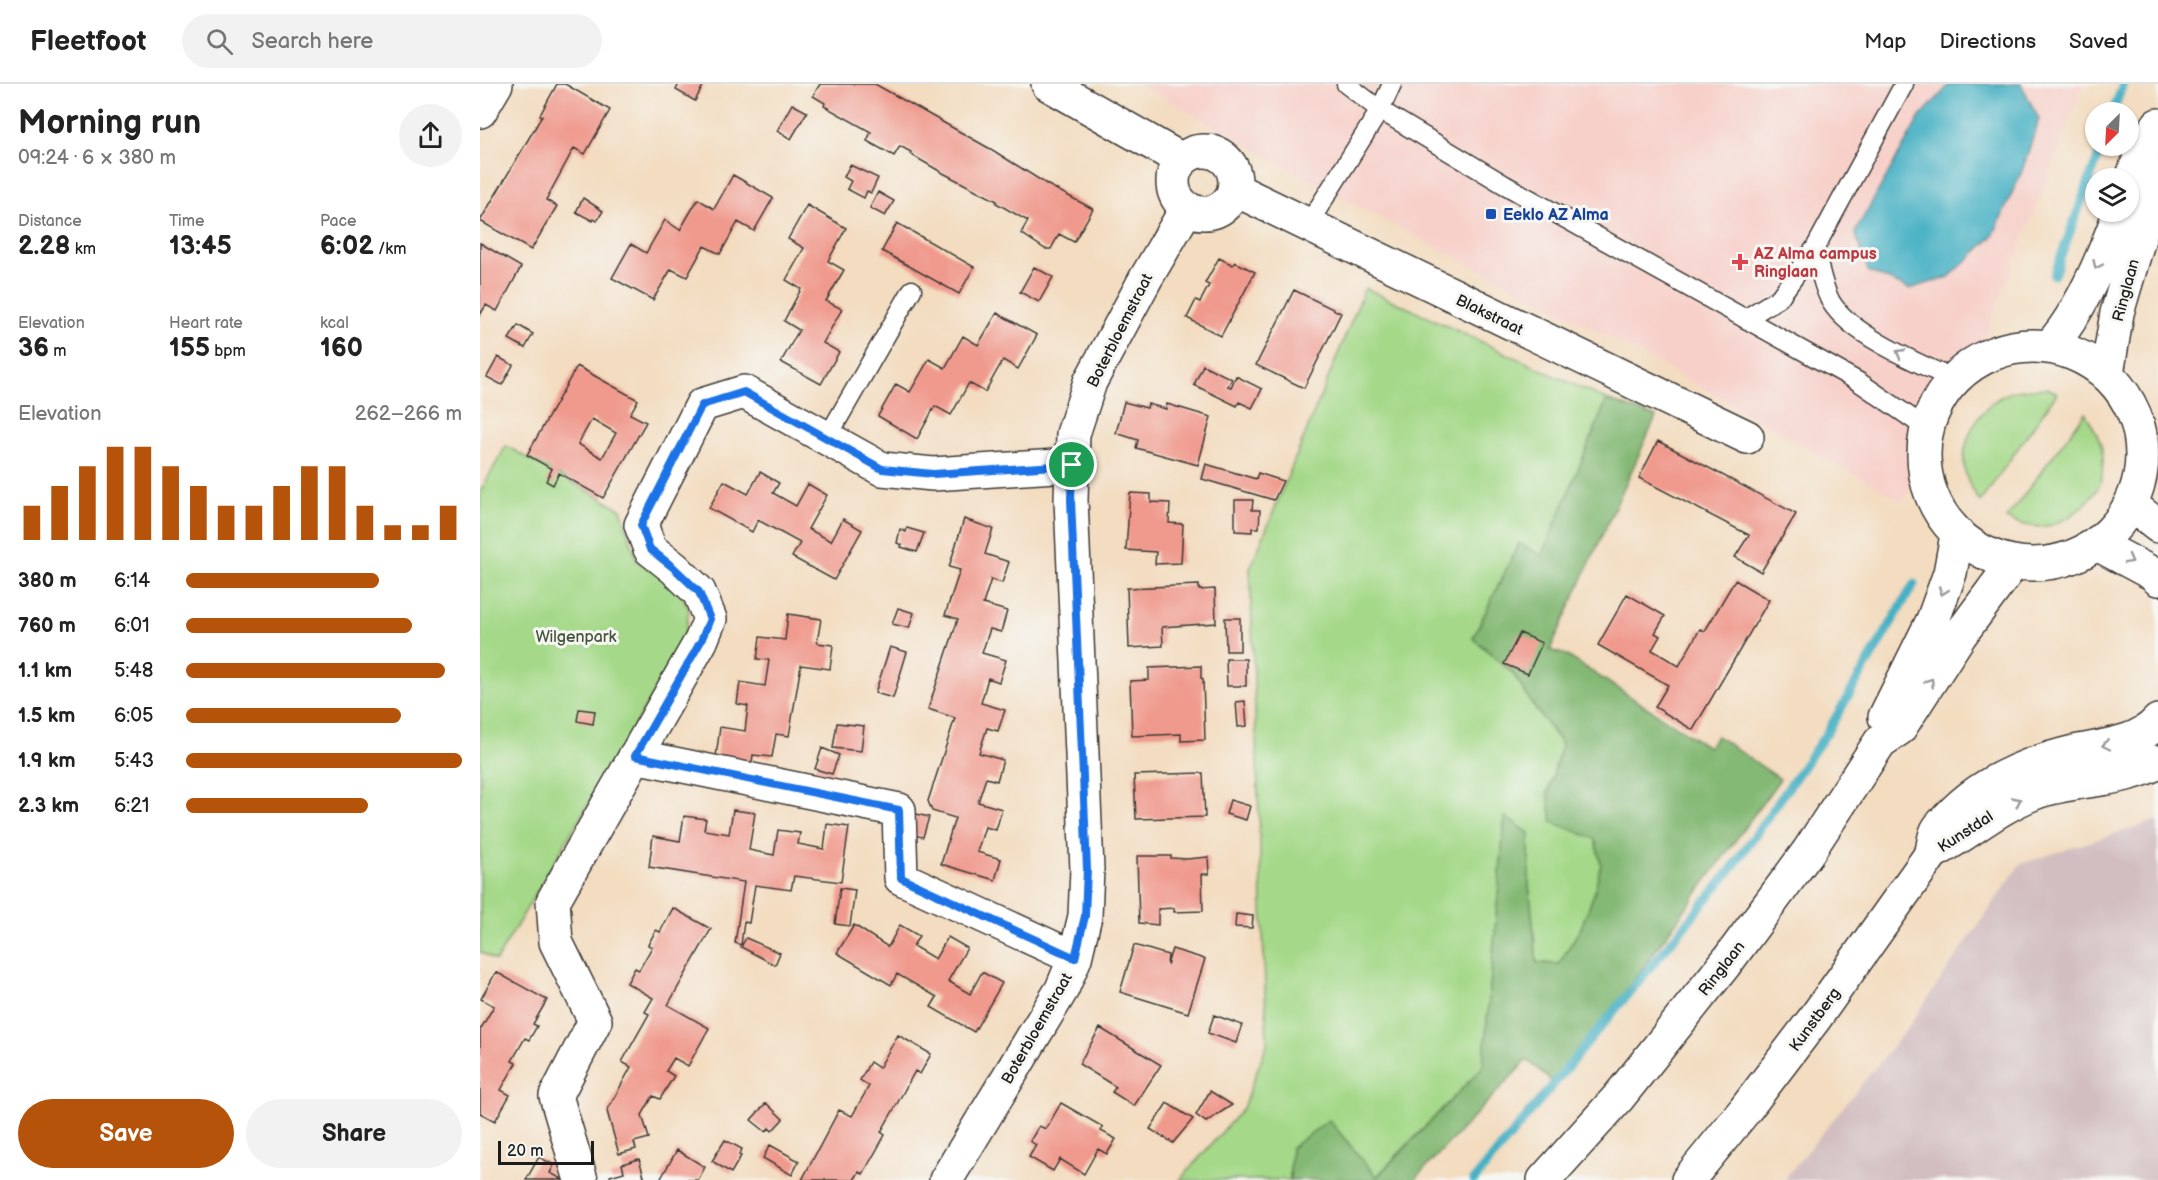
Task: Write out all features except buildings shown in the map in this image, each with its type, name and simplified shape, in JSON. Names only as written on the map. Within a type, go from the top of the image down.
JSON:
[{"type":"street","points":[[480,111],[496,84]]},
{"type":"street","points":[[1048,84],[1182,160]]},
{"type":"street","points":[[2136,168],[2158,125]]},
{"type":"street","points":[[1198,151],[1209,151],[1219,155],[1232,168],[1235,179],[1234,189],[1226,204],[1216,210],[1205,213],[1195,212],[1187,208],[1174,192],[1175,171],[1182,160],[1198,151]]},
{"type":"street","name":"Ringlaan","points":[[2107,374],[2117,313],[2158,174]]},
{"type":"street","name":"Blakstraat","points":[[1234,189],[1747,437]]},
{"type":"street","name":"Boterbloemstraat","points":[[946,1180],[1062,989],[1075,958],[1085,916],[1087,869],[1071,500],[1073,434],[1090,382],[1187,208]]},
{"type":"street","name":"Ringlaan","points":[[2050,346],[2059,337],[2081,300],[2117,222]]},
{"type":"street","points":[[2017,346],[2050,346],[2082,357],[2107,374],[2131,405],[2142,437],[2142,472],[2131,505],[2114,529],[2097,544],[2058,562],[2014,562],[1984,554],[1957,535],[1940,513],[1927,486],[1923,463],[1926,428],[1936,402],[1953,379],[1984,356],[2017,346]]},
{"type":"street","points":[[580,1180],[556,1096],[595,1021],[556,942],[553,901],[701,641],[710,619],[699,592],[650,549],[641,525],[702,405],[744,392],[882,469],[933,474],[1072,465]]},
{"type":"street","points":[[2131,505],[2158,526]]},
{"type":"street","name":"Ringlaan","points":[[1880,742],[1882,723],[1933,620],[1950,573],[1957,535]]},
{"type":"street","points":[[2097,544],[2126,558],[2158,579]]},
{"type":"street","name":"Ringlaan","points":[[1544,1180],[1618,1098],[1729,959],[1808,852],[1880,742],[1899,729],[1960,635],[2014,562]]},
{"type":"street","name":"Kunstdal","points":[[1932,853],[1937,830],[1954,811],[1987,786],[2026,766],[2130,740],[2158,721]]},
{"type":"street","points":[[635,756],[899,810],[901,878],[1075,958]]},
{"type":"street","name":"Kunstdal","points":[[1932,853],[1955,840],[2000,808],[2034,793],[2072,782],[2110,777],[2147,768],[2158,762]]},
{"type":"street","name":"Kunstberg","points":[[1688,1180],[1815,1018],[1932,853]]},
{"type":"lane","points":[[1346,84],[1380,110],[1505,185],[1859,382],[1926,428]]},
{"type":"lane","points":[[1307,226],[1380,110],[1392,84]]},
{"type":"lane","points":[[1745,320],[1779,298],[1815,248],[1904,84]]},
{"type":"lane","points":[[1815,248],[1824,286],[1831,302],[1846,320],[1907,357],[1953,379]]},
{"type":"lane","points":[[827,438],[912,290]]},
{"type":"shaded area","name":"AZ Alma campus Ringlaan","points":[[1139,84],[2083,84],[1979,351],[1903,502],[1656,362],[1296,173]]},
{"type":"shaded area","points":[[2158,820],[2158,1180],[1784,1180],[1909,1026],[2020,864]]},
{"type":"green space","points":[[1365,288],[1607,400],[1542,557],[1519,543],[1473,638],[1513,673],[1534,707],[1562,744],[1548,793],[1595,839],[1601,864],[1594,894],[1581,928],[1559,964],[1537,963],[1529,885],[1529,833],[1505,817],[1483,1067],[1376,1177],[1291,1148],[1290,1180],[1180,1180],[1243,1108],[1267,1044],[1250,569]]},
{"type":"green space","points":[[2048,388],[2057,393],[1980,502],[1968,481],[1964,457],[1970,433],[1976,422],[1992,403],[2002,396],[2018,391]]},
{"type":"green space","points":[[1607,400],[1656,417],[1550,650],[1566,655],[1708,747],[1717,736],[1780,779],[1557,1086],[1527,1060],[1414,1180],[1290,1180],[1291,1148],[1329,1120],[1377,1177],[1483,1067],[1505,817],[1529,833],[1529,885],[1537,963],[1559,964],[1581,928],[1594,894],[1601,864],[1595,839],[1552,822],[1548,793],[1562,744],[1534,707],[1513,673],[1473,638],[1519,543],[1542,556]]},
{"type":"green space","points":[[2085,413],[2097,435],[2103,453],[2102,476],[2096,491],[2078,510],[2054,524],[2037,527],[2006,519]]},
{"type":"green space","name":"Wilgenpark","points":[[506,446],[621,509],[637,561],[678,585],[689,610],[684,641],[496,961],[480,952],[480,492]]},
{"type":"water","points":[[1950,84],[2021,84],[2039,119],[2022,171],[1993,236],[1949,277],[1909,289],[1868,271],[1855,232],[1920,117]]},
{"type":"waterway","points":[[2117,102],[2123,84]]},
{"type":"waterway","points":[[2054,275],[2098,156]]},
{"type":"waterway","points":[[1474,1180],[1730,871],[1826,734],[1914,584]]},
{"type":"place","name":"Eeklo AZ Alma","points":[[1491,214]]},
{"type":"place","name":"AZ Alma campus Ringlaan","points":[[1740,262]]},
{"type":"route","points":[[744,392],[882,469],[933,474],[1072,465],[1071,500],[1087,869],[1085,916],[1075,958],[901,878],[899,810],[635,756],[701,641],[710,619],[699,592],[650,549],[641,525],[702,405],[744,392]]}]
